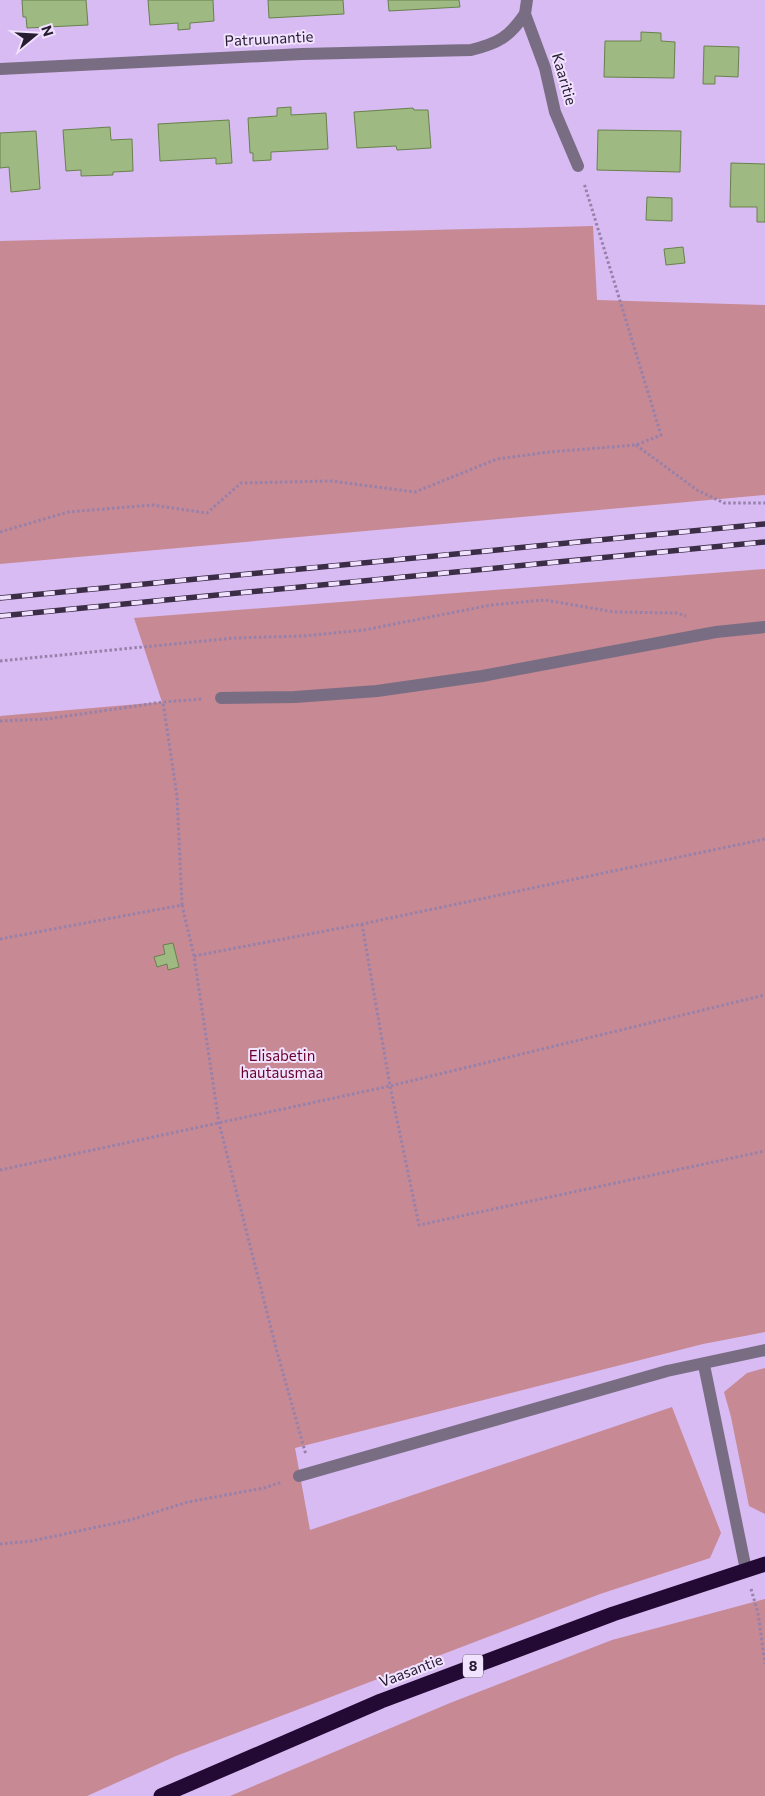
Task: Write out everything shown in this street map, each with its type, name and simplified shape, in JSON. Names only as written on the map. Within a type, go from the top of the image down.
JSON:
[{"type":"highway","name":"Vaasantie","points":[[161,1796],[381,1701],[612,1614],[765,1564]]},
{"type":"street","name":"Kaaritie","points":[[527,0],[526,14],[545,68],[555,112],[578,166]]},
{"type":"street","name":"Patruunantie","points":[[0,69],[292,54],[471,50],[493,45],[514,30],[526,14]]},
{"type":"street","points":[[221,698],[295,697],[377,691],[482,676],[716,632],[756,629],[765,626]]},
{"type":"street","points":[[305,1474],[667,1371],[704,1365],[765,1350]]},
{"type":"street","points":[[704,1365],[746,1570]]},
{"type":"path","points":[[0,532],[77,511],[152,505],[207,513],[241,483],[331,481],[415,492],[497,459],[549,452],[636,445],[661,435],[578,166]]},
{"type":"path","points":[[636,445],[697,490],[724,503],[765,504]]},
{"type":"path","points":[[0,660],[235,638],[303,636],[364,630],[491,605],[545,600],[614,612],[677,613],[700,620],[716,632]]},
{"type":"path","points":[[0,721],[47,719],[163,702],[221,698]]},
{"type":"path","points":[[0,1544],[32,1541],[130,1520],[188,1502],[264,1488],[305,1474],[276,1348],[219,1123],[194,956],[182,905],[177,796],[163,702]]},
{"type":"path","points":[[194,956],[362,924],[765,839]]},
{"type":"path","points":[[0,939],[182,905]]},
{"type":"path","points":[[362,924],[390,1086],[419,1225],[765,1151]]},
{"type":"path","points":[[0,1170],[390,1086],[765,994]]},
{"type":"path","points":[[746,1570],[758,1613],[765,1664]]},
{"type":"green space","points":[[593,226],[597,300],[765,305],[765,495],[0,564],[0,241]]},
{"type":"green space","name":"Elisabetin hautausmaa","points":[[765,569],[765,1332],[703,1344],[295,1448],[310,1530],[672,1407],[721,1533],[710,1558],[600,1594],[176,1756],[87,1796],[0,1796],[0,716],[162,702],[134,618]]},
{"type":"green space","points":[[765,1368],[765,1514],[749,1506],[724,1392],[747,1373]]},
{"type":"green space","points":[[765,1599],[765,1796],[230,1796],[450,1703],[612,1640]]},
{"type":"building","points":[[22,0],[86,0],[88,25],[27,28],[26,17],[23,17]]},
{"type":"building","points":[[148,0],[213,0],[214,21],[190,23],[190,29],[178,30],[178,23],[150,25]]},
{"type":"building","points":[[268,0],[343,0],[344,14],[269,18]]},
{"type":"building","points":[[388,0],[459,0],[460,7],[389,11]]},
{"type":"building","points":[[641,32],[661,33],[661,41],[675,42],[674,78],[604,77],[605,41],[641,41]]},
{"type":"building","points":[[704,46],[739,47],[738,77],[715,76],[715,84],[703,84]]},
{"type":"building","points":[[291,107],[291,115],[326,113],[328,149],[271,152],[271,160],[253,161],[253,153],[250,153],[248,118],[277,116],[277,108]]},
{"type":"building","points":[[413,108],[414,110],[428,110],[431,148],[397,150],[396,146],[357,148],[354,112]]},
{"type":"building","points":[[229,120],[232,163],[216,164],[216,158],[160,161],[158,124]]},
{"type":"building","points":[[110,127],[111,140],[132,139],[133,171],[113,172],[113,175],[81,176],[81,170],[66,171],[63,130]]},
{"type":"building","points":[[598,130],[681,131],[680,172],[597,170]]},
{"type":"building","points":[[36,131],[40,189],[11,192],[9,167],[0,168],[0,133]]},
{"type":"building","points":[[731,163],[765,164],[765,222],[757,222],[757,207],[730,207]]},
{"type":"building","points":[[647,197],[672,198],[672,221],[646,220]]},
{"type":"building","points":[[683,247],[685,263],[666,265],[664,249]]},
{"type":"building","points":[[173,943],[179,967],[168,970],[167,964],[157,967],[154,957],[165,954],[163,945]]},
{"type":"railway","points":[[0,598],[765,524]]},
{"type":"railway","points":[[0,616],[765,542]]}]
